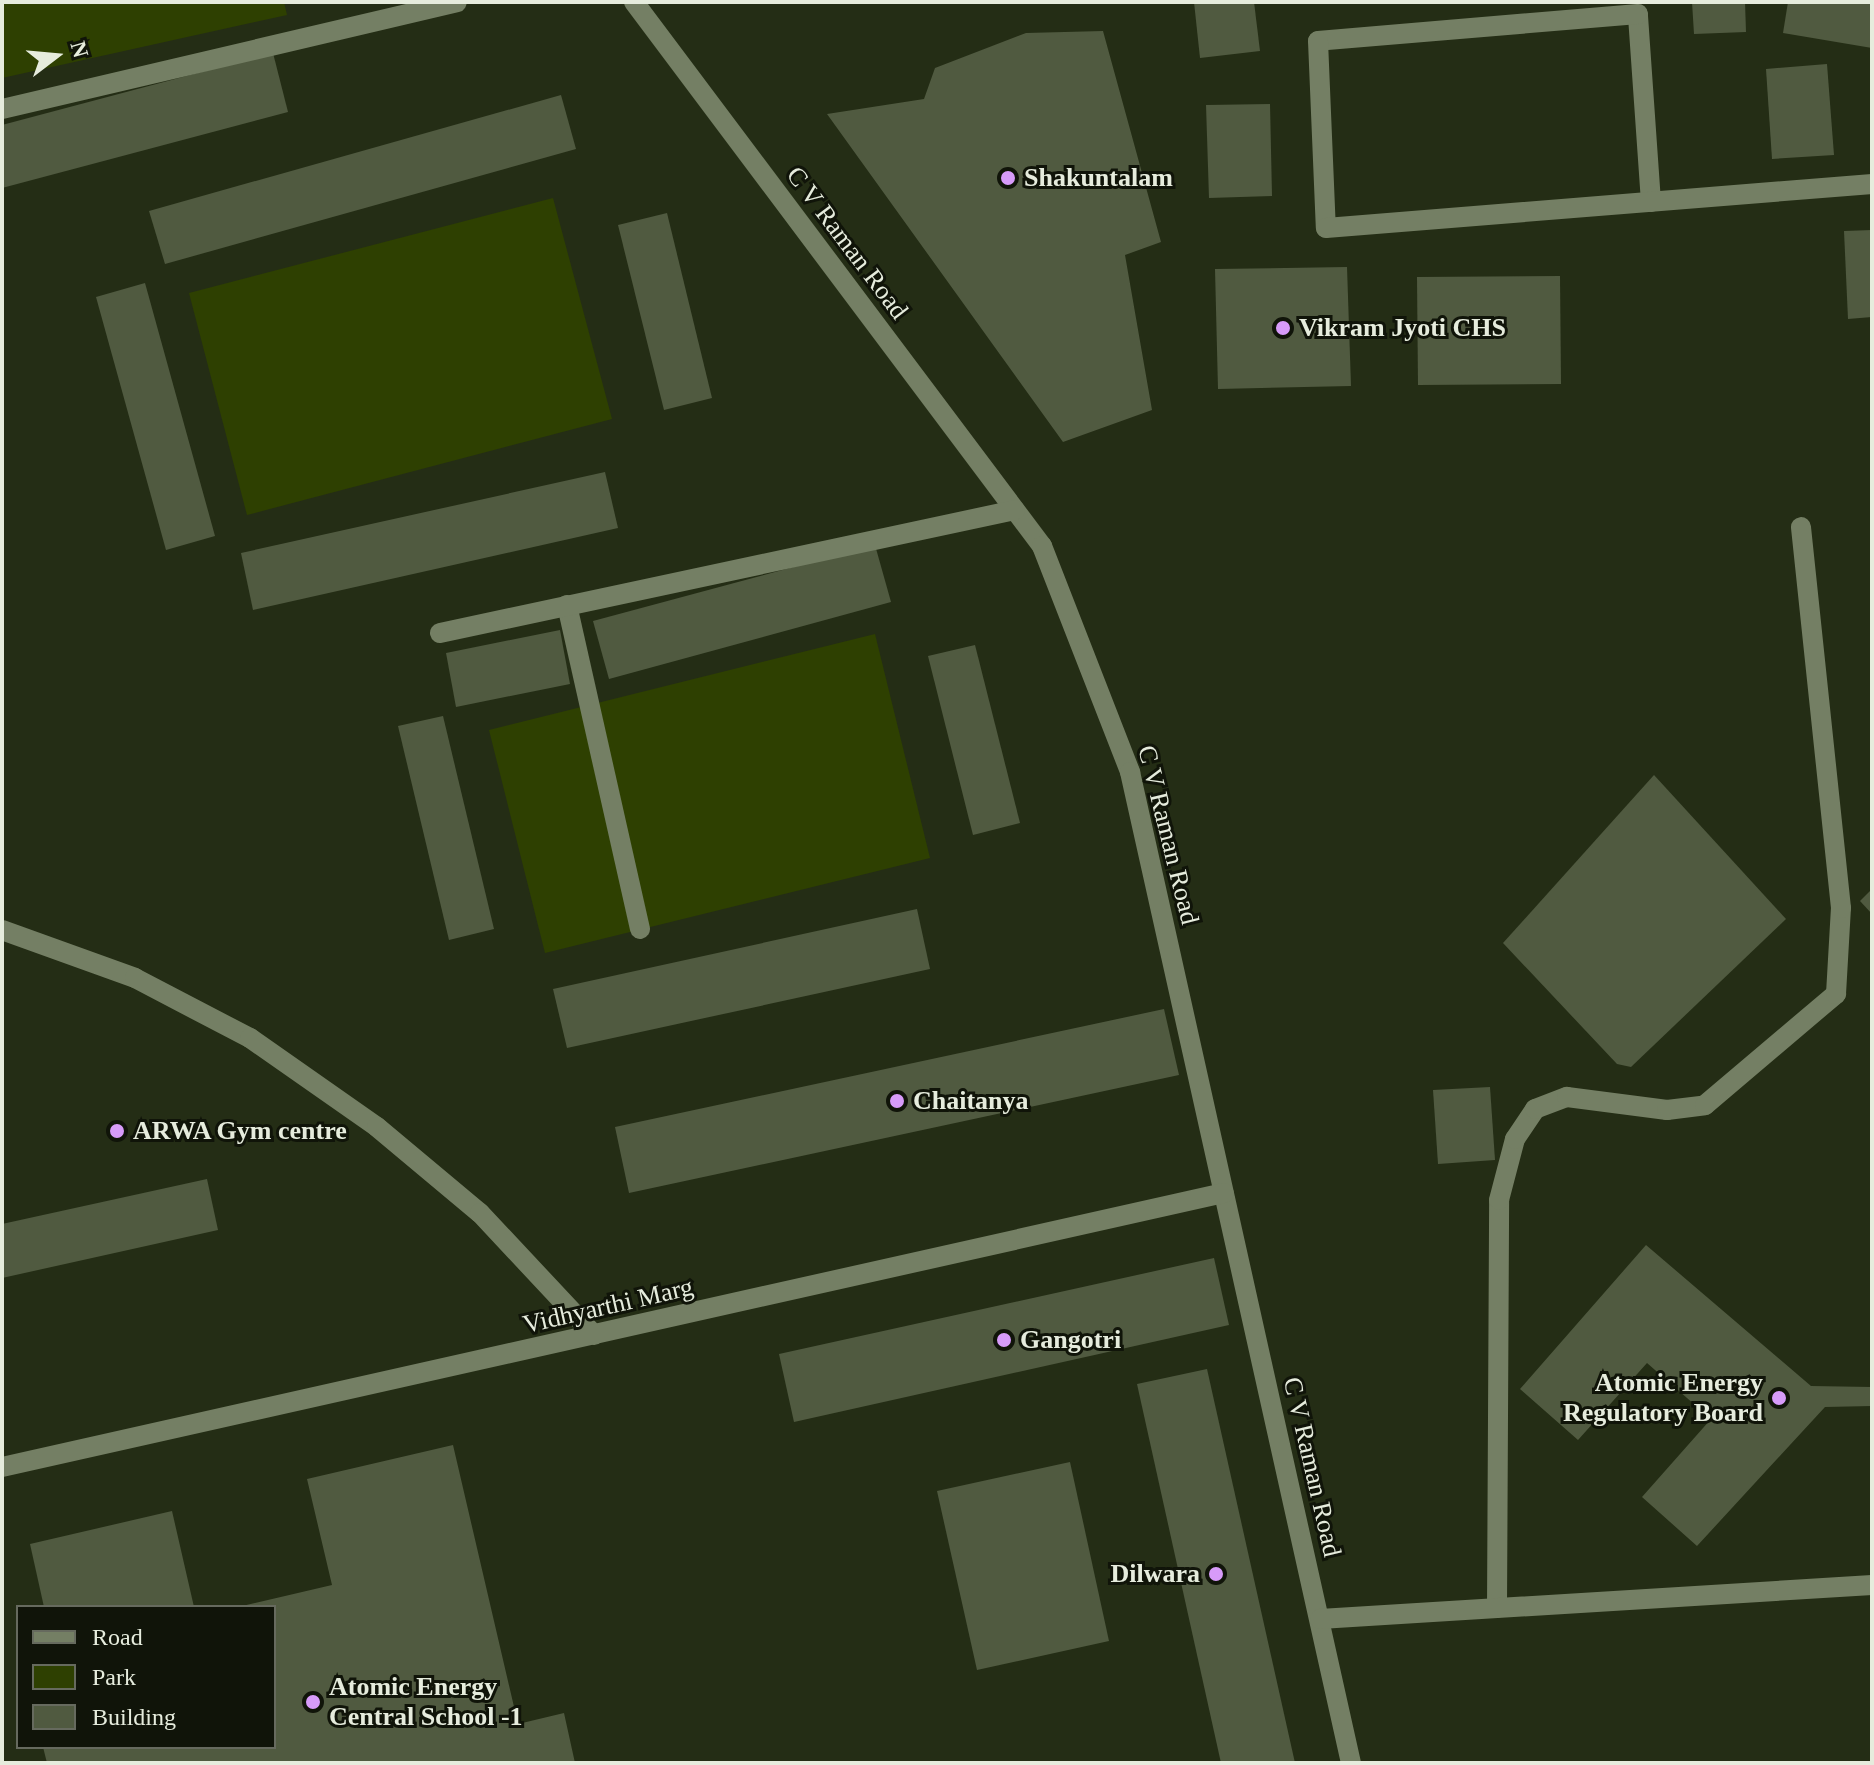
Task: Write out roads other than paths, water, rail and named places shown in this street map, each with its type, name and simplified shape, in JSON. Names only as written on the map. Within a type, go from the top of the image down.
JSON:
[{"type":"street","points":[[2,109],[457,2]]},
{"type":"street","name":"C V Raman Road","points":[[634,2],[1042,546],[1130,772],[1351,1763]]},
{"type":"street","points":[[1651,202],[1638,14],[1318,41],[1326,228],[1651,202],[1872,184]]},
{"type":"street","points":[[440,633],[1015,510]]},
{"type":"street","points":[[1497,1608],[1499,1200],[1515,1139],[1535,1109],[1567,1097],[1667,1110],[1705,1105],[1836,994],[1841,908],[1801,527]]},
{"type":"street","points":[[567,605],[640,929]]},
{"type":"street","points":[[2,930],[135,978],[250,1038],[377,1127],[480,1213],[594,1335]]},
{"type":"street","name":"Vidhyarthi Marg","points":[[2,1467],[1224,1193]]},
{"type":"street","points":[[1320,1619],[1872,1585]]},
{"type":"place","name":"Shakuntalam","points":[[1008,178]]},
{"type":"place","name":"Vikram Jyoti CHS","points":[[1283,328]]},
{"type":"place","name":"Chaitanya","points":[[897,1101]]},
{"type":"place","name":"ARWA Gym centre","points":[[117,1131]]},
{"type":"place","name":"Gangotri","points":[[1004,1340]]},
{"type":"place","name":"Atomic Energy Regulatory Board","points":[[1779,1398]]},
{"type":"place","name":"Dilwara","points":[[1216,1574]]},
{"type":"place","name":"Atomic Energy Central School -1","points":[[313,1702]]}]
